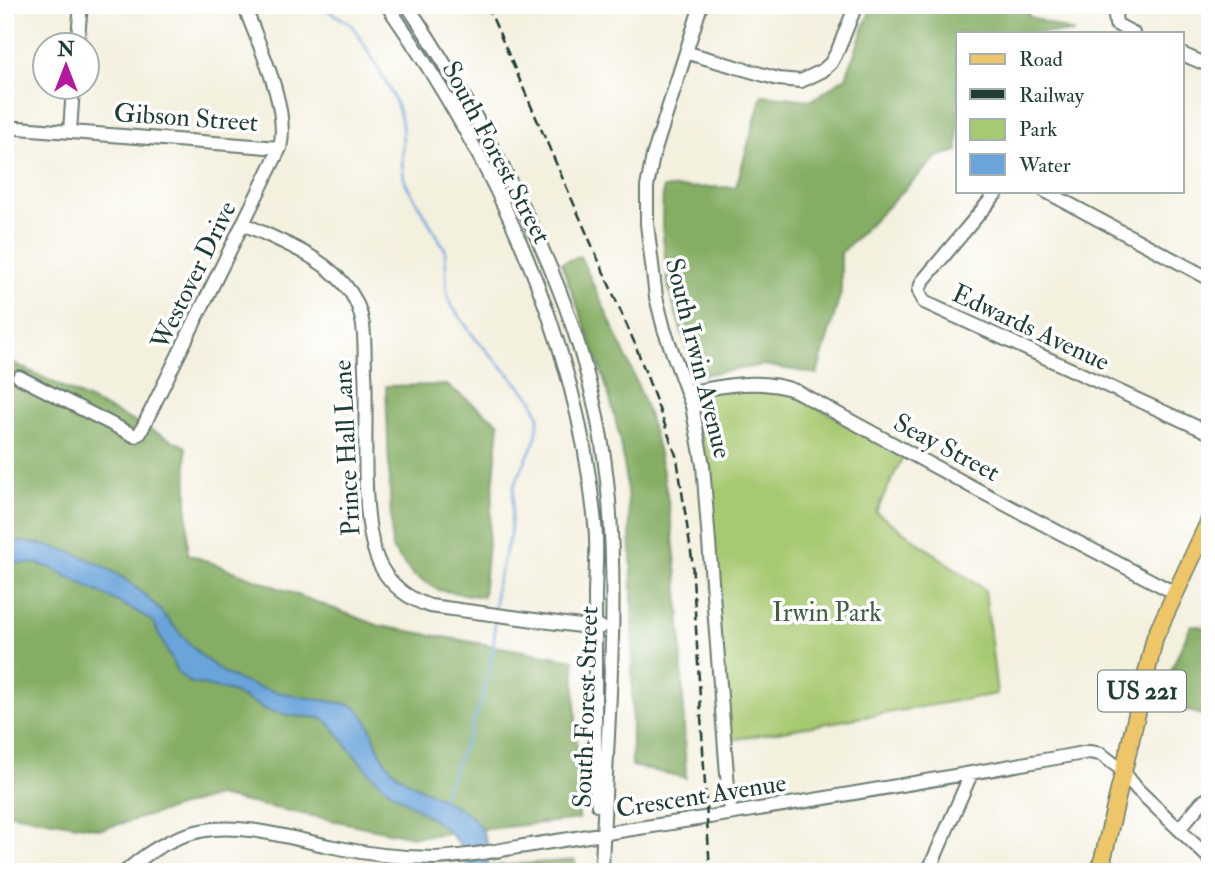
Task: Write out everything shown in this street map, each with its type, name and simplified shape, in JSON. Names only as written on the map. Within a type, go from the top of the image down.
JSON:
[{"type":"main road","name":"US 221","points":[[1098,872],[1155,637],[1210,519]]},
{"type":"street","points":[[78,32],[81,5]]},
{"type":"street","name":"Westover Drive","points":[[19,377],[135,436],[140,433],[280,148],[283,132],[280,105],[244,5]]},
{"type":"street","name":"South Forest Street","points":[[387,5],[437,83],[495,188],[522,245],[554,328],[580,427],[596,527],[595,783],[603,834]]},
{"type":"street","name":"South Forest Street","points":[[407,5],[449,69],[531,222],[569,311],[592,392],[604,451],[612,547],[612,626],[603,834]]},
{"type":"street","name":"South Irwin Avenue","points":[[701,5],[688,53],[653,156],[647,187],[647,224],[656,297],[698,432],[708,505],[730,813]]},
{"type":"street","points":[[688,53],[778,79],[801,80],[822,71],[831,63],[856,5]]},
{"type":"street","points":[[1119,5],[1115,24],[1127,31]]},
{"type":"street","points":[[1184,55],[1210,66]]},
{"type":"street","points":[[69,131],[72,102]]},
{"type":"street","name":"Gibson Street","points":[[5,127],[280,148]]},
{"type":"street","name":"Edwards Avenue","points":[[997,192],[922,282],[919,290],[922,299],[1210,433]]},
{"type":"street","points":[[1047,192],[1210,279]]},
{"type":"street","name":"Prince Hall Lane","points":[[244,224],[324,265],[344,284],[358,306],[364,331],[369,519],[374,551],[382,568],[397,588],[418,602],[442,609],[595,628],[612,626]]},
{"type":"street","name":"Seay Street","points":[[688,393],[749,384],[779,385],[796,391],[1175,593]]},
{"type":"street","name":"Crescent Avenue","points":[[125,872],[167,843],[207,829],[229,827],[260,830],[362,852],[436,858],[603,834],[1089,752],[1101,754],[1122,770],[1137,789],[1210,859]]},
{"type":"street","points":[[928,872],[971,774]]},
{"type":"street","points":[[1179,829],[1202,802],[1210,797]]},
{"type":"street","points":[[602,872],[603,834]]},
{"type":"green space","points":[[872,5],[1031,5],[1028,16],[1071,32],[956,32],[956,152],[937,157],[841,253],[841,292],[817,374],[764,365],[696,376],[669,291],[662,227],[663,188],[736,187],[762,95],[812,100],[846,77]]},
{"type":"green space","points":[[580,256],[635,378],[659,454],[677,575],[686,778],[632,766],[632,572],[627,495],[623,457],[612,407],[597,358],[561,263]]},
{"type":"green space","points":[[5,359],[186,447],[188,554],[380,626],[574,660],[579,819],[413,837],[217,796],[102,829],[5,813]]},
{"type":"green space","name":"Irwin Park","points":[[769,384],[906,451],[876,512],[985,590],[997,694],[725,741],[707,505],[688,393]]},
{"type":"green space","points":[[447,385],[499,423],[483,597],[439,590],[413,575],[392,549],[386,386]]},
{"type":"green space","points":[[1191,625],[1210,628],[1210,717],[1164,704],[1172,668]]},
{"type":"green space","points":[[575,860],[575,872],[414,872]]},
{"type":"water","points":[[5,541],[64,550],[120,576],[151,601],[203,657],[237,679],[286,694],[352,705],[366,718],[380,752],[391,768],[406,780],[472,818],[483,832],[488,849],[486,872],[467,872],[465,857],[448,831],[380,783],[327,721],[267,710],[232,692],[189,682],[178,673],[153,622],[51,568],[38,564],[5,562]]},
{"type":"waterway","points":[[318,5],[349,23],[357,32],[394,99],[402,127],[402,160],[406,184],[445,249],[447,293],[452,306],[475,338],[532,399],[539,416],[536,438],[514,486],[510,535],[496,588],[495,611]]},
{"type":"waterway","points":[[442,798],[485,689],[494,643],[495,618]]},
{"type":"railway","points":[[487,5],[635,344],[677,458],[692,559],[710,872]]}]
